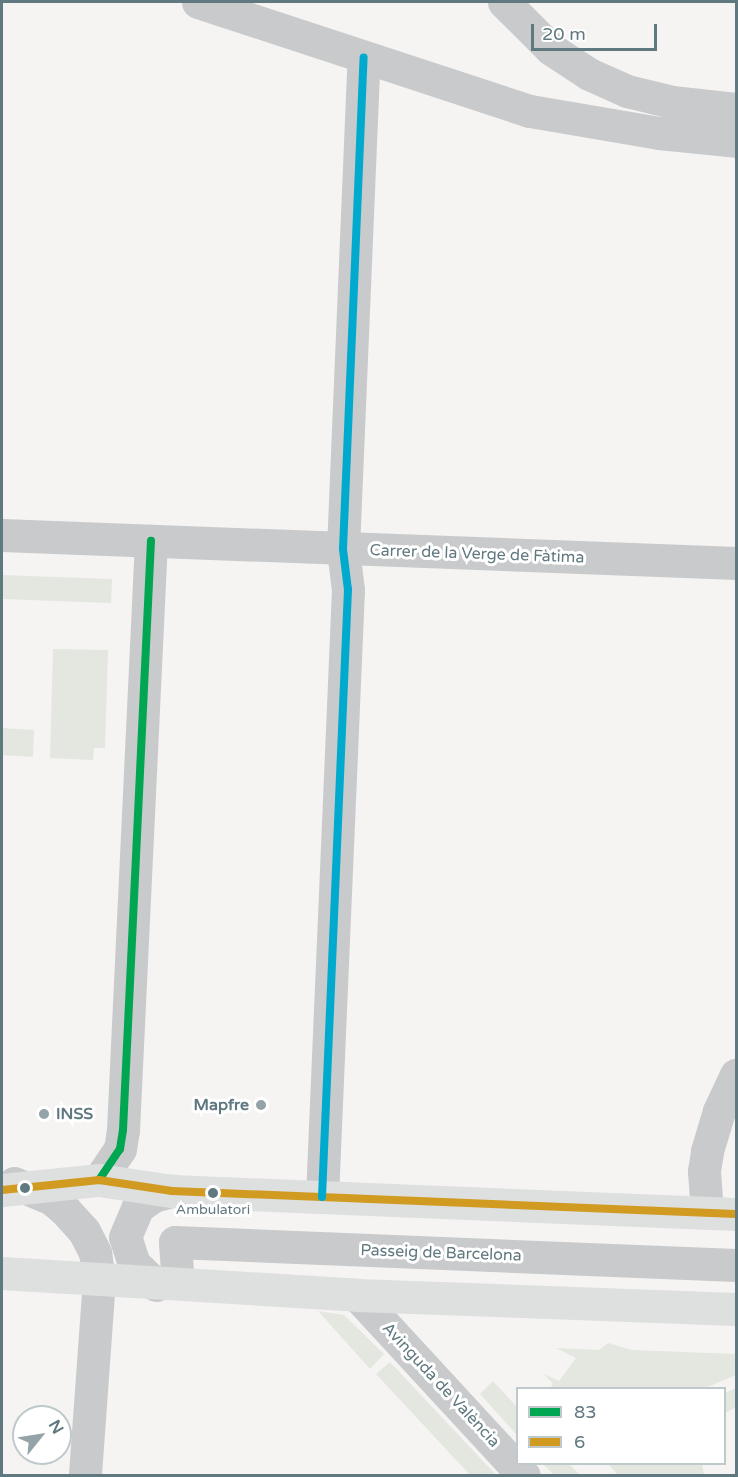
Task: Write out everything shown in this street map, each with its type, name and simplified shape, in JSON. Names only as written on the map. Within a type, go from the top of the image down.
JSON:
[{"type":"main road","points":[[6,1182],[90,1180],[172,1191],[722,1213]]},
{"type":"main road","points":[[2,1273],[63,1280],[166,1278],[357,1295],[736,1309]]},
{"type":"street","points":[[198,2],[530,111],[659,134],[736,141]]},
{"type":"street","points":[[504,2],[551,49],[589,74],[627,91],[672,102],[736,109]]},
{"type":"street","points":[[322,1197],[348,590],[343,549],[364,57]]},
{"type":"street","name":"Carrer de la Verge de Fàtima","points":[[2,535],[736,562]]},
{"type":"street","points":[[90,1180],[112,1165],[123,1130],[151,541]]},
{"type":"street","points":[[722,1213],[707,1151],[719,1111],[736,1075]]},
{"type":"street","points":[[6,1182],[52,1199],[84,1231],[95,1253],[99,1279],[85,1476]]},
{"type":"street","points":[[166,1278],[134,1264],[125,1237],[138,1207],[153,1196],[172,1191]]},
{"type":"street","name":"Passeig de Barcelona","points":[[166,1278],[175,1242],[736,1265]]},
{"type":"street","name":"Avinguda de València","points":[[357,1295],[524,1476]]},
{"type":"shaded area","points":[[2,575],[112,579],[111,603],[2,599]]},
{"type":"shaded area","points":[[53,649],[108,650],[105,748],[94,748],[93,760],[50,758]]},
{"type":"shaded area","points":[[2,728],[34,730],[33,757],[2,755]]},
{"type":"shaded area","points":[[318,1311],[344,1315],[384,1354],[370,1369]]},
{"type":"shaded area","points":[[608,1343],[632,1350],[736,1354],[736,1375],[707,1387],[551,1387],[553,1384],[544,1374],[559,1381],[576,1358],[556,1348],[599,1350]]},
{"type":"shaded area","points":[[390,1362],[496,1475],[470,1475],[376,1374]]},
{"type":"shaded area","points":[[493,1381],[516,1406],[516,1434],[480,1394]]},
{"type":"shaded area","points":[[736,1388],[736,1407],[726,1412],[726,1393]]},
{"type":"shaded area","points":[[544,1465],[570,1465],[580,1475],[554,1475]]},
{"type":"shaded area","points":[[609,1465],[702,1465],[704,1475],[618,1475]]},
{"type":"transit line","points":[[322,1197],[348,590],[343,549],[364,57]]},
{"type":"transit line","name":"83","points":[[99,1180],[120,1149],[123,1130],[151,541]]},
{"type":"transit line","name":"6","points":[[2,1190],[99,1180],[172,1191],[736,1214]]},
{"type":"place","name":"Mapfre","points":[[261,1105]]},
{"type":"place","name":"INSS","points":[[44,1114]]},
{"type":"place","name":"Ambulatori","points":[[213,1193]]}]
